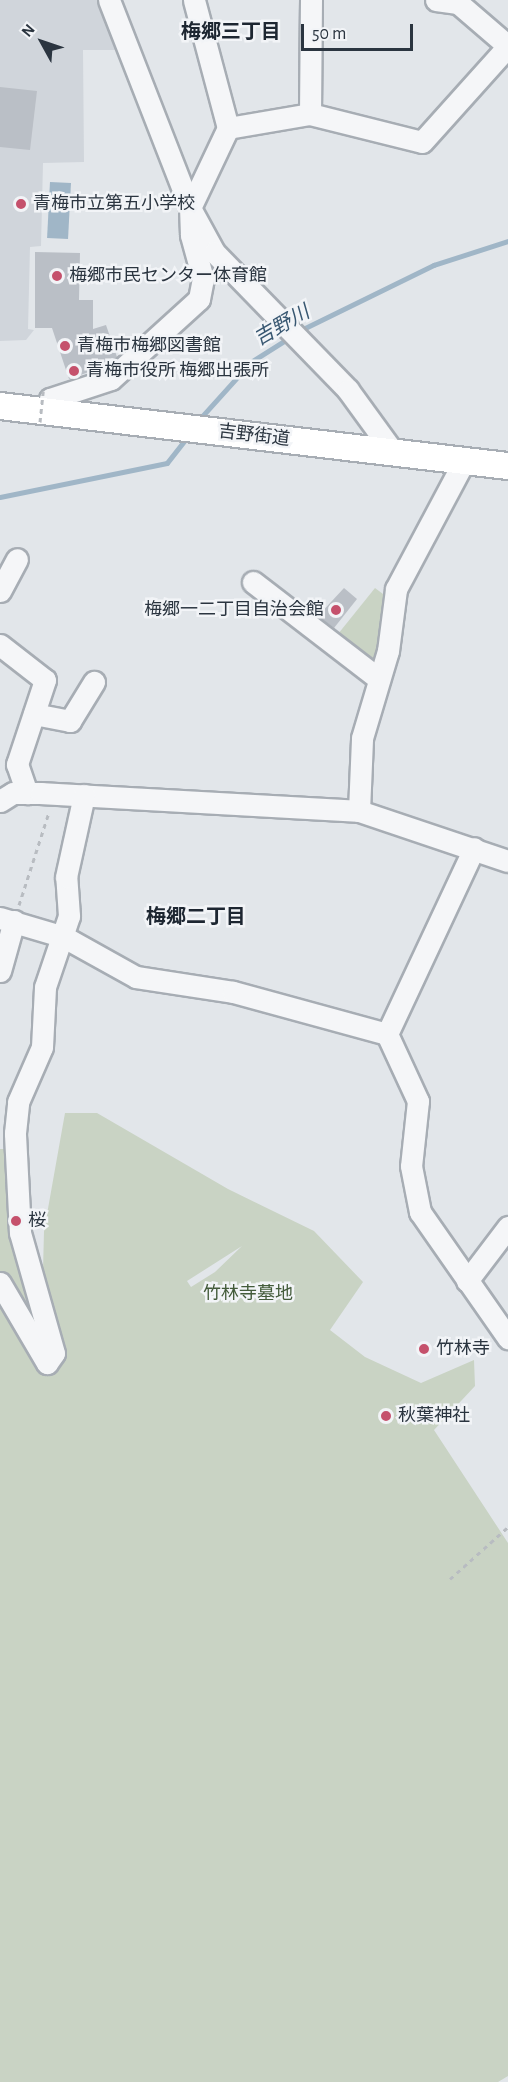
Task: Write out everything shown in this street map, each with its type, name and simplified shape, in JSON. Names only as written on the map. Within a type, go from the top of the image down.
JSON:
[{"type":"main road","name":"吉野街道","points":[[0,406],[44,408],[186,428],[508,466]]},
{"type":"street","points":[[109,0],[190,208],[214,252],[293,336],[348,390],[393,452]]},
{"type":"street","points":[[44,408],[50,399],[111,379],[199,299],[203,279],[191,235],[190,208],[228,129],[194,0]]},
{"type":"street","points":[[310,0],[310,114]]},
{"type":"street","points":[[228,129],[310,114],[422,142],[508,46],[458,3],[436,0]]},
{"type":"street","points":[[359,811],[362,738],[380,679],[405,565],[464,461]]},
{"type":"street","points":[[0,591],[17,559]]},
{"type":"street","points":[[253,582],[380,679]]},
{"type":"street","points":[[0,645],[45,680],[22,741],[20,770],[27,793]]},
{"type":"street","points":[[34,714],[70,721],[94,682]]},
{"type":"street","points":[[0,758],[20,770]]},
{"type":"street","points":[[0,801],[27,793],[359,811],[508,861]]},
{"type":"street","points":[[0,1283],[47,1363],[54,1353],[20,1233],[18,1102],[42,1047],[45,987],[64,937],[69,916],[66,877],[84,795]]},
{"type":"street","points":[[474,848],[387,1034],[418,1101],[411,1188],[420,1212],[508,1338]]},
{"type":"street","points":[[0,971],[7,920],[64,937],[136,977],[232,992],[387,1034]]},
{"type":"street","points":[[467,1281],[508,1227]]},
{"type":"path","points":[[7,920],[54,794]]},
{"type":"path","points":[[450,1580],[508,1527]]},
{"type":"shaded area","name":"青梅市立第五小学校","points":[[0,0],[99,0],[116,50],[83,50],[84,162],[43,163],[41,246],[30,247],[28,329],[34,330],[26,340],[0,341]]},
{"type":"green space","points":[[375,588],[387,597],[378,667],[334,639]]},
{"type":"green space","name":"竹林寺墓地","points":[[65,1113],[97,1113],[228,1189],[314,1231],[363,1282],[330,1330],[365,1357],[421,1383],[474,1360],[475,1386],[434,1430],[508,1543],[508,2076],[498,2082],[0,2082],[0,1149],[8,1149],[42,1310],[44,1231]],"holes":[[[242,1246],[215,1272],[191,1287],[187,1281]]]},
{"type":"water","points":[[50,182],[71,183],[68,239],[47,238]]},
{"type":"building","points":[[0,87],[37,91],[30,150],[0,147]]},
{"type":"building","points":[[35,252],[80,253],[79,300],[93,300],[93,329],[106,325],[117,357],[106,366],[69,379],[52,328],[35,328]]},
{"type":"building","points":[[344,588],[357,599],[334,628],[318,616]]},
{"type":"waterway","name":"吉野川","points":[[299,331],[434,265],[508,241]]},
{"type":"waterway","name":"吉野川","points":[[197,422],[251,362],[289,338]]},
{"type":"waterway","name":"吉野川","points":[[0,497],[167,463],[188,436]]},
{"type":"place","name":"青梅市立第五小学校","points":[[21,204]]},
{"type":"place","name":"梅郷市民センター体育館","points":[[57,276]]},
{"type":"place","name":"青梅市梅郷図書館","points":[[65,346]]},
{"type":"place","name":"青梅市役所 梅郷出張所","points":[[74,371]]},
{"type":"place","name":"梅郷一二丁目自治会館","points":[[336,610]]},
{"type":"place","name":"桜","points":[[16,1221]]},
{"type":"place","name":"竹林寺","points":[[424,1349]]},
{"type":"place","name":"秋葉神社","points":[[386,1416]]},
{"type":"district","name":"梅郷三丁目","points":[[231,32]]},
{"type":"district","name":"梅郷二丁目","points":[[196,917]]}]
